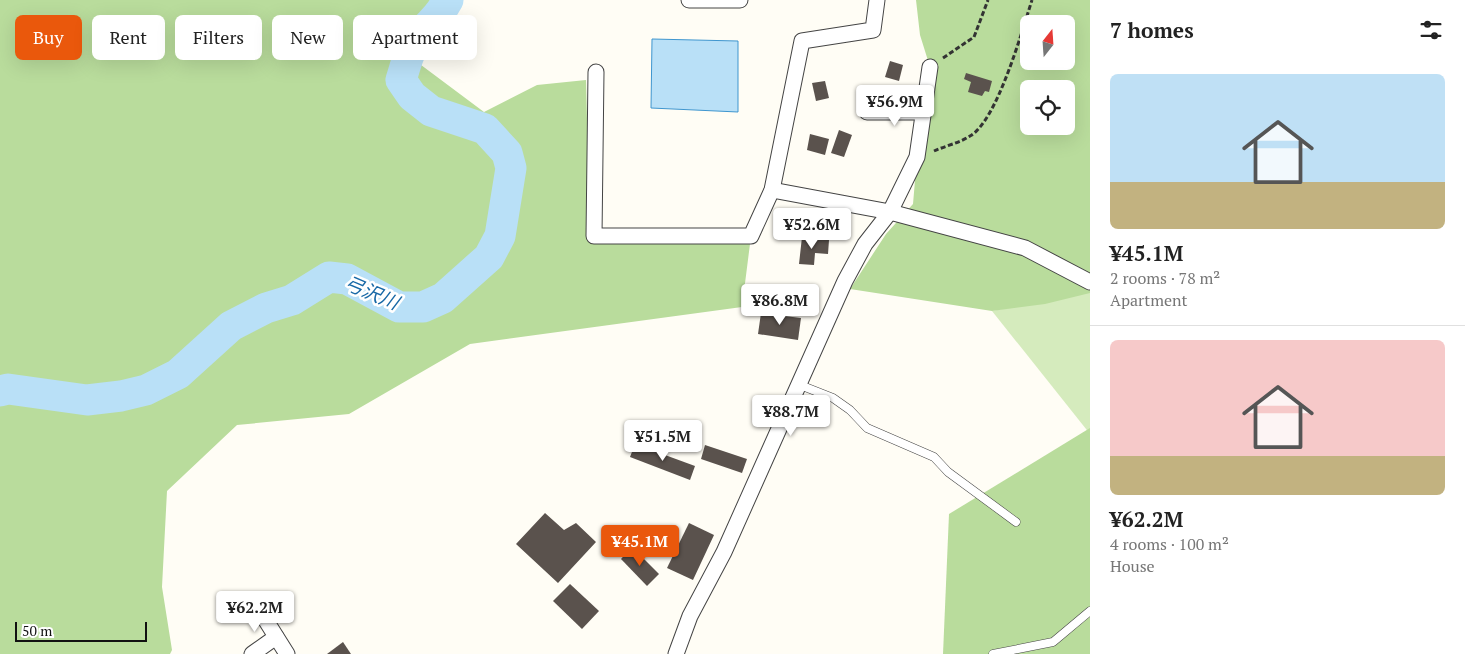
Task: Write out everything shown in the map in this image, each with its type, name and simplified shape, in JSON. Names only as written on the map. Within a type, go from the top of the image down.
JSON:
[{"type":"street","points":[[689,0],[740,0]]},
{"type":"street","points":[[596,72],[594,236],[752,236],[772,190],[802,41],[873,30],[877,0]]},
{"type":"street","points":[[676,654],[690,616],[724,552],[845,281],[866,244],[890,212],[917,157],[930,67]]},
{"type":"street","points":[[867,112],[923,112]]},
{"type":"street","points":[[772,190],[890,212],[1024,248],[1090,282]]},
{"type":"street","points":[[265,619],[286,654]]},
{"type":"street","points":[[252,654],[276,637]]},
{"type":"lane","points":[[800,385],[833,398],[850,410],[867,428],[934,457],[948,472],[1016,522]]},
{"type":"lane","points":[[992,654],[1053,642],[1090,611]]},
{"type":"path","points":[[930,67],[974,37],[988,0]]},
{"type":"path","points":[[917,157],[970,136],[983,125],[1002,88],[1032,0]]},
{"type":"green space","points":[[0,0],[430,0],[424,15],[353,15],[353,60],[414,60],[484,112],[537,85],[586,80],[590,236],[751,236],[742,307],[470,344],[349,414],[237,425],[167,491],[162,587],[172,650],[170,654],[0,654]]},
{"type":"green space","points":[[916,0],[1090,0],[1090,293],[1045,304],[992,311],[850,289],[886,234],[913,204],[917,157],[930,67],[920,35]]},
{"type":"green space","points":[[1090,292],[1090,434],[992,311]]},
{"type":"green space","points":[[1090,428],[1090,654],[943,654],[949,514]]},
{"type":"water","points":[[652,39],[738,41],[738,112],[651,108]]},
{"type":"building","points":[[890,61],[903,65],[899,81],[885,77]]},
{"type":"building","points":[[966,73],[992,81],[989,92],[985,91],[982,96],[968,92],[971,82],[964,79]]},
{"type":"building","points":[[825,81],[829,98],[816,101],[812,83]]},
{"type":"building","points":[[839,130],[852,135],[844,157],[831,153]]},
{"type":"building","points":[[810,134],[829,139],[825,155],[807,150]]},
{"type":"building","points":[[802,237],[829,240],[828,254],[815,253],[814,265],[799,264]]},
{"type":"building","points":[[761,313],[801,318],[798,340],[758,334]]},
{"type":"building","points":[[635,444],[695,466],[690,480],[630,457]]},
{"type":"building","points":[[705,445],[747,459],[742,473],[701,459]]},
{"type":"building","points":[[545,513],[564,530],[576,523],[596,542],[558,583],[516,544]]},
{"type":"building","points":[[689,523],[714,535],[693,580],[667,568]]},
{"type":"building","points":[[632,547],[659,574],[647,586],[621,559]]},
{"type":"building","points":[[570,584],[599,611],[582,629],[553,601]]},
{"type":"building","points":[[343,642],[351,654],[327,654]]},
{"type":"waterway","name":"弓沢川","points":[[0,391],[8,389],[87,400],[121,396],[146,390],[178,374],[231,326],[266,308],[292,300],[329,277],[347,279],[399,307],[423,307],[443,298],[489,257],[500,236],[511,168],[507,153],[485,129],[431,111],[412,96],[401,80],[413,46],[448,0]]}]
